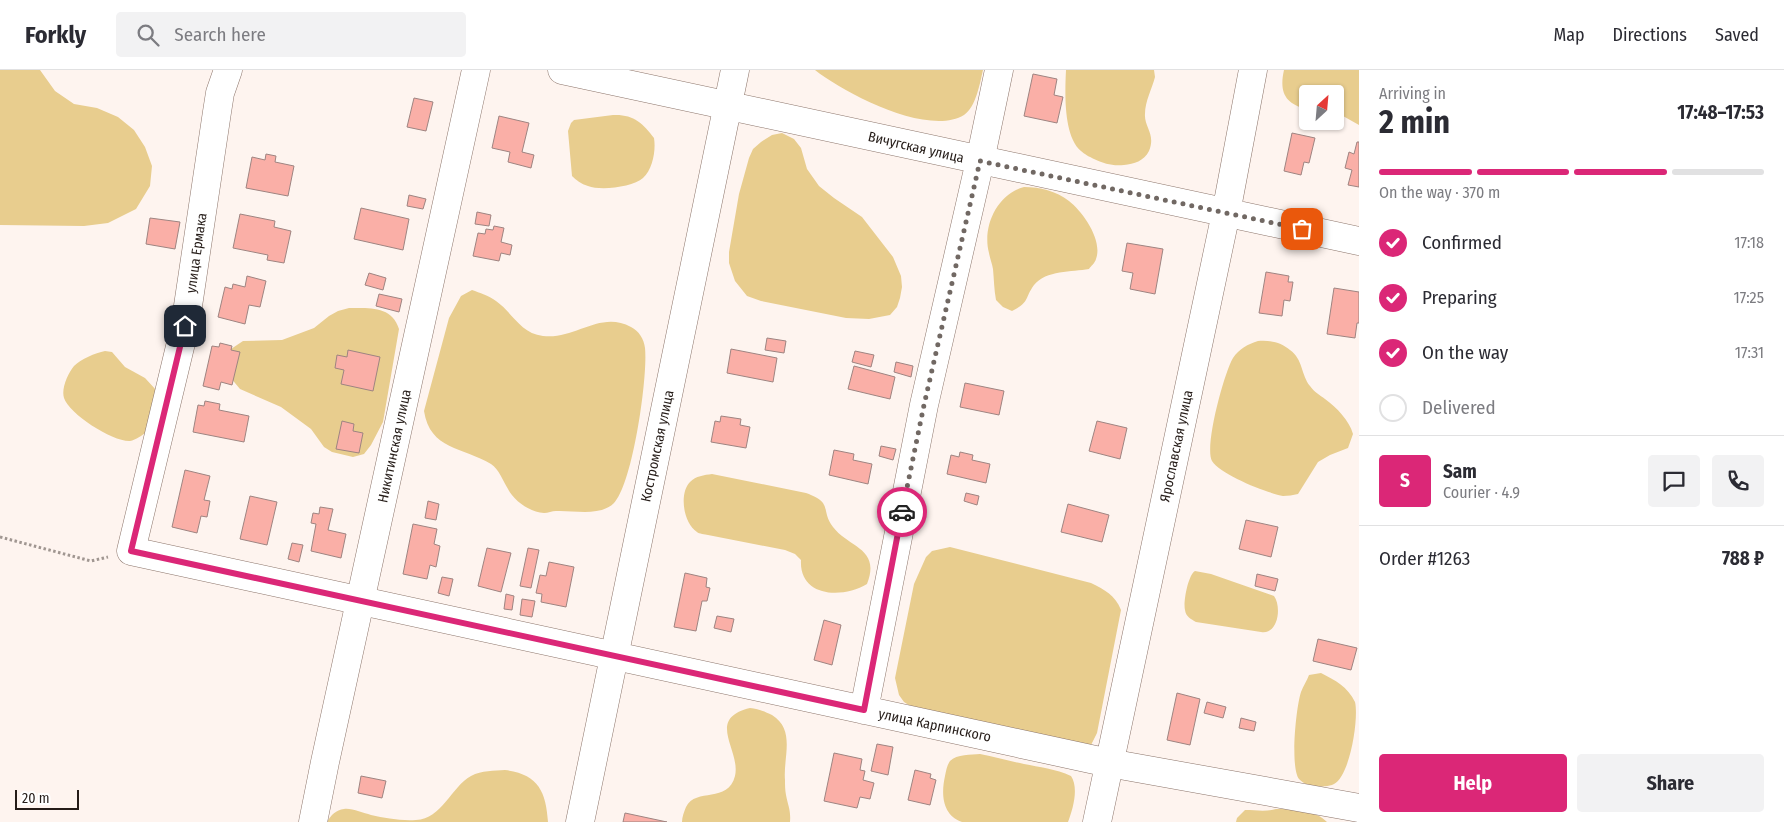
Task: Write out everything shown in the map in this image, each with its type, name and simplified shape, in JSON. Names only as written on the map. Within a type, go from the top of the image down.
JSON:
[{"type":"street","name":"улица Ермака","points":[[131,551],[185,326],[216,112],[228,70]]},
{"type":"street","name":"Никитинская улица","points":[[313,822],[476,70]]},
{"type":"street","name":"Вичугская улица","points":[[562,70],[728,104],[980,161],[1359,241]]},
{"type":"street","name":"Костромская улица","points":[[580,822],[735,70]]},
{"type":"street","points":[[864,710],[924,405],[999,70]]},
{"type":"street","name":"Ярославская улица","points":[[1097,822],[1226,213],[1253,70]]},
{"type":"street","name":"улица Карпинского","points":[[131,551],[1109,763],[1358,809]]},
{"type":"path","points":[[0,537],[92,561],[131,551]]},
{"type":"shaded area","points":[[0,70],[40,70],[55,91],[74,104],[97,108],[118,117],[134,130],[145,147],[152,166],[150,186],[136,209],[108,223],[84,226],[0,225]]},
{"type":"shaded area","points":[[815,70],[983,70],[972,106],[964,115],[948,120],[930,120],[909,116],[865,100],[845,90]]},
{"type":"shaded area","points":[[1066,70],[1154,70],[1155,77],[1145,109],[1145,119],[1151,135],[1151,145],[1144,157],[1131,164],[1112,165],[1094,159],[1081,151],[1075,144],[1068,124],[1066,113]]},
{"type":"shaded area","points":[[1284,70],[1359,70],[1359,125],[1344,117],[1344,85],[1299,85],[1299,107],[1285,96],[1282,85]]},
{"type":"shaded area","points":[[613,115],[626,116],[637,120],[654,138],[654,154],[649,170],[643,178],[625,186],[601,188],[585,185],[572,176],[568,131],[571,123],[574,120]]},
{"type":"shaded area","points":[[782,133],[794,139],[801,148],[807,169],[819,186],[862,217],[893,257],[901,276],[902,287],[897,307],[890,315],[869,319],[846,318],[761,301],[747,296],[735,281],[729,263],[729,252],[739,194],[749,158],[753,149],[761,142],[772,135]]},
{"type":"shaded area","points":[[1024,187],[1048,190],[1069,201],[1086,219],[1097,243],[1097,252],[1095,260],[1089,269],[1052,274],[1039,280],[1024,303],[1012,311],[1003,307],[996,300],[993,269],[987,243],[990,223],[999,204],[1014,191]]},
{"type":"shaded area","points":[[472,290],[496,301],[522,327],[535,334],[555,336],[598,323],[609,322],[631,327],[641,336],[645,348],[645,362],[638,428],[633,453],[621,492],[614,503],[608,507],[586,512],[556,511],[544,513],[533,511],[514,498],[494,466],[480,458],[449,446],[433,433],[427,424],[424,411],[449,318],[461,296]]},
{"type":"shaded area","points":[[349,308],[386,312],[396,321],[399,329],[383,422],[364,454],[353,457],[332,452],[324,447],[311,429],[281,407],[240,389],[230,377],[231,349],[243,341],[282,340],[314,328],[329,316]]},
{"type":"shaded area","points":[[1258,341],[1279,343],[1294,354],[1300,362],[1307,382],[1315,392],[1334,406],[1342,415],[1349,424],[1353,434],[1348,448],[1318,462],[1298,494],[1283,496],[1266,491],[1225,472],[1212,461],[1210,453],[1213,426],[1220,393],[1229,366],[1238,352],[1247,345]]},
{"type":"shaded area","points":[[105,351],[112,352],[125,367],[145,378],[157,391],[147,432],[137,439],[130,441],[122,440],[103,432],[74,412],[64,398],[63,390],[69,373],[74,366],[88,357]]},
{"type":"shaded area","points":[[712,474],[806,493],[820,500],[833,527],[867,556],[870,563],[870,572],[867,584],[846,592],[824,592],[814,588],[807,581],[802,572],[801,560],[795,554],[785,550],[698,533],[688,522],[684,508],[684,493],[692,480],[700,476]]},
{"type":"shaded area","points":[[950,547],[1091,583],[1116,600],[1121,610],[1097,733],[1091,745],[1083,747],[912,707],[904,702],[899,695],[895,678],[914,584],[926,557],[932,551]]},
{"type":"shaded area","points":[[1195,571],[1211,574],[1274,596],[1278,607],[1275,625],[1267,632],[1261,632],[1196,622],[1191,619],[1186,612],[1185,602],[1188,583]]},
{"type":"shaded area","points":[[1321,673],[1341,684],[1349,692],[1355,702],[1356,720],[1349,759],[1340,779],[1332,785],[1316,787],[1299,779],[1296,772],[1294,750],[1297,710],[1302,690],[1309,675]]},
{"type":"shaded area","points":[[750,708],[772,715],[784,728],[787,744],[785,789],[790,811],[790,822],[682,822],[686,807],[691,801],[719,793],[731,785],[735,776],[736,766],[727,727],[730,720],[737,713]]},
{"type":"shaded area","points":[[980,754],[1053,770],[1071,776],[1075,792],[1068,822],[962,822],[955,819],[947,809],[943,797],[947,766],[956,757]]},
{"type":"shaded area","points":[[505,770],[525,775],[538,786],[545,801],[548,822],[327,822],[334,813],[344,809],[393,819],[416,820],[425,818],[440,809],[458,787],[471,776],[484,772]]},
{"type":"shaded area","points":[[1276,809],[1310,813],[1327,822],[1236,822],[1237,818],[1245,810],[1264,811]]},
{"type":"building","points":[[1033,74],[1057,79],[1054,95],[1063,97],[1057,123],[1024,116]]},
{"type":"building","points":[[414,98],[433,102],[426,131],[407,127]]},
{"type":"building","points":[[499,116],[529,123],[522,152],[534,155],[531,168],[508,162],[510,152],[492,148]]},
{"type":"building","points":[[1292,133],[1315,138],[1309,163],[1304,162],[1301,175],[1284,171]]},
{"type":"building","points":[[1357,142],[1359,142],[1359,187],[1348,185],[1352,170],[1345,168],[1349,152],[1354,154]]},
{"type":"building","points":[[266,154],[276,156],[275,162],[294,166],[288,196],[246,188],[252,157],[265,160]]},
{"type":"building","points":[[409,195],[426,199],[423,209],[407,206]]},
{"type":"building","points":[[361,208],[409,219],[403,250],[354,239]]},
{"type":"building","points":[[477,212],[491,215],[489,226],[475,224]]},
{"type":"building","points":[[240,214],[275,221],[274,227],[291,231],[284,263],[267,260],[268,255],[233,248]]},
{"type":"building","points":[[150,218],[180,222],[175,249],[146,244]]},
{"type":"building","points":[[494,226],[504,228],[501,242],[512,245],[510,255],[501,253],[499,261],[473,256],[478,233],[485,234],[486,229],[493,230]]},
{"type":"building","points":[[1127,243],[1163,249],[1155,294],[1130,289],[1133,273],[1122,271]]},
{"type":"building","points":[[1266,272],[1289,276],[1288,282],[1293,282],[1290,301],[1284,300],[1282,316],[1259,313]]},
{"type":"building","points":[[369,273],[386,278],[383,290],[365,285]]},
{"type":"building","points":[[247,276],[266,281],[260,307],[249,305],[245,324],[218,317],[225,287],[232,289],[233,284],[245,287]]},
{"type":"building","points":[[1334,288],[1359,292],[1359,323],[1357,323],[1355,338],[1327,334]]},
{"type":"building","points":[[379,294],[402,299],[399,312],[376,306]]},
{"type":"building","points":[[767,338],[786,341],[784,353],[765,350]]},
{"type":"building","points":[[220,343],[232,346],[231,350],[240,352],[232,385],[221,382],[219,390],[203,386],[212,346],[219,347]]},
{"type":"building","points":[[731,349],[777,358],[773,382],[727,373]]},
{"type":"building","points":[[348,350],[380,357],[373,391],[341,384],[344,370],[335,368],[337,355],[347,357]]},
{"type":"building","points":[[855,351],[874,355],[871,367],[852,362]]},
{"type":"building","points":[[896,362],[913,366],[911,377],[894,372]]},
{"type":"building","points":[[854,366],[895,377],[890,399],[848,389]]},
{"type":"building","points":[[965,383],[1004,391],[999,415],[960,407]]},
{"type":"building","points":[[205,401],[220,404],[219,410],[249,416],[244,442],[193,432],[198,405],[204,406]]},
{"type":"building","points":[[721,416],[741,419],[740,425],[750,427],[746,448],[711,442],[715,421],[720,422]]},
{"type":"building","points":[[342,421],[354,424],[353,431],[363,433],[359,453],[336,449]]},
{"type":"building","points":[[1097,421],[1127,428],[1120,459],[1089,451]]},
{"type":"building","points":[[881,446],[896,449],[893,460],[879,456]]},
{"type":"building","points":[[834,450],[854,454],[853,460],[872,464],[868,484],[829,475]]},
{"type":"building","points":[[960,452],[973,455],[972,460],[990,464],[986,483],[947,474],[951,455],[959,457]]},
{"type":"building","points":[[185,470],[210,476],[204,500],[210,501],[207,517],[201,516],[197,533],[172,527]]},
{"type":"building","points":[[966,493],[979,496],[977,505],[964,501]]},
{"type":"building","points":[[250,496],[277,502],[267,545],[240,539]]},
{"type":"building","points":[[428,501],[439,504],[436,520],[425,518]]},
{"type":"building","points":[[1068,504],[1109,515],[1102,542],[1061,532]]},
{"type":"building","points":[[320,507],[333,509],[328,530],[346,534],[341,558],[311,551],[316,524],[311,523],[313,513],[319,514]]},
{"type":"building","points":[[1246,520],[1278,527],[1271,557],[1239,549]]},
{"type":"building","points":[[413,524],[437,529],[434,544],[440,546],[436,567],[430,565],[427,579],[403,574]]},
{"type":"building","points":[[292,543],[303,545],[299,562],[288,559]]},
{"type":"building","points":[[487,548],[511,553],[501,592],[478,586]]},
{"type":"building","points":[[528,548],[539,550],[531,588],[520,586]]},
{"type":"building","points":[[549,562],[574,567],[566,607],[541,602],[542,594],[536,593],[540,575],[546,576]]},
{"type":"building","points":[[685,573],[707,578],[706,587],[710,588],[707,601],[702,601],[696,631],[674,627]]},
{"type":"building","points":[[1257,574],[1278,579],[1275,591],[1255,586]]},
{"type":"building","points":[[442,577],[453,579],[449,596],[438,593]]},
{"type":"building","points":[[506,594],[514,596],[512,610],[504,609]]},
{"type":"building","points":[[522,599],[535,601],[532,617],[520,615]]},
{"type":"building","points":[[717,616],[734,619],[731,632],[714,628]]},
{"type":"building","points":[[824,620],[841,625],[832,665],[814,660]]},
{"type":"building","points":[[1318,639],[1357,648],[1351,670],[1313,661]]},
{"type":"building","points":[[1177,693],[1200,699],[1190,745],[1167,740]]},
{"type":"building","points":[[1207,702],[1226,707],[1223,718],[1204,713]]},
{"type":"building","points":[[1241,718],[1256,722],[1254,731],[1239,728]]},
{"type":"building","points":[[877,744],[893,747],[888,775],[871,771]]},
{"type":"building","points":[[834,753],[862,759],[860,770],[865,771],[863,780],[874,783],[870,799],[860,797],[857,808],[824,801]]},
{"type":"building","points":[[915,770],[931,774],[930,778],[936,780],[930,805],[908,800]]},
{"type":"building","points":[[361,776],[386,781],[382,798],[358,793]]},
{"type":"building","points":[[625,813],[667,822],[623,822]]},
{"type":"way so far","points":[[902,512],[924,405],[980,161],[1302,229]]},
{"type":"route","points":[[185,326],[131,551],[864,710],[902,512]]}]
